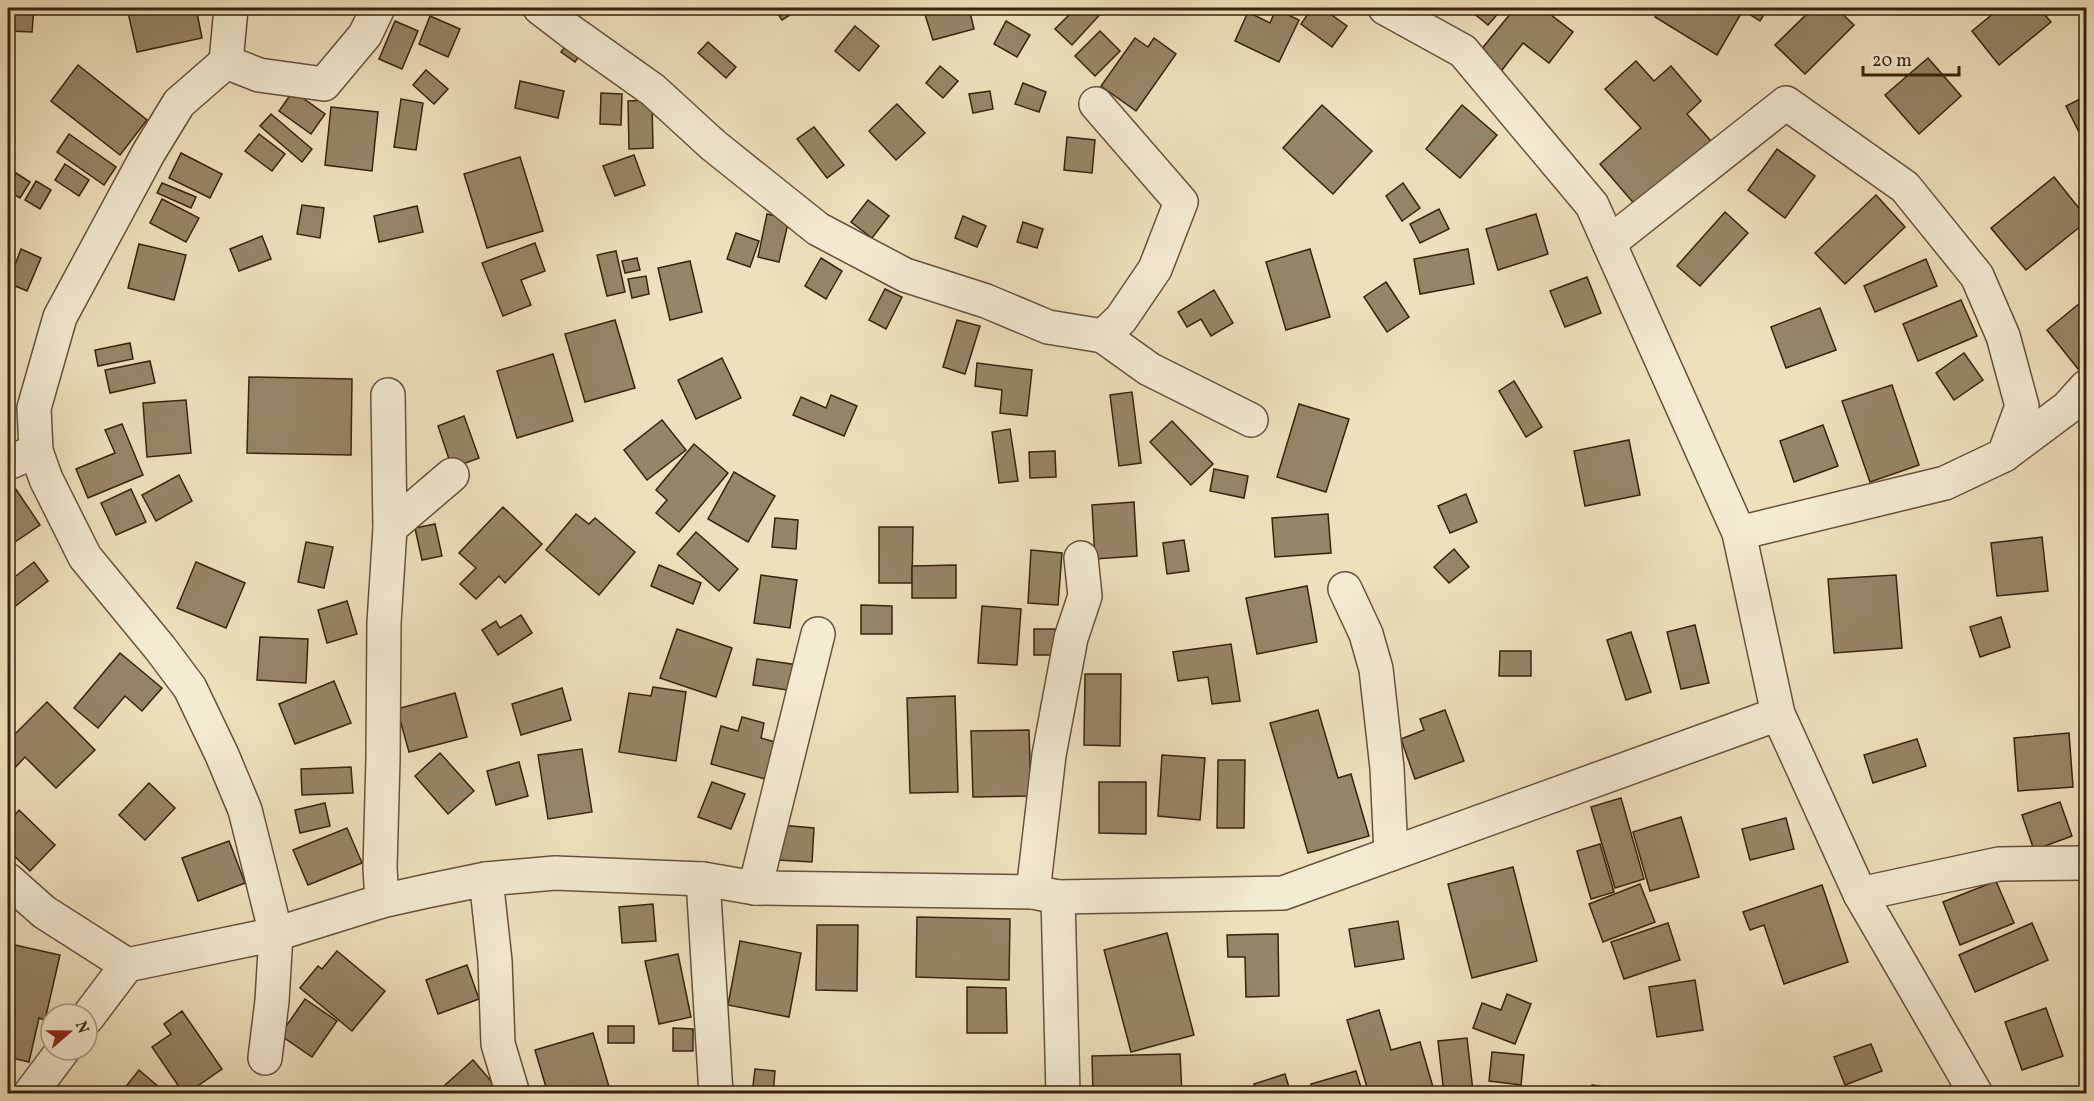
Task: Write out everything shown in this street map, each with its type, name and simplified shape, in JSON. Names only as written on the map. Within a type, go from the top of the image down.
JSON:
[{"type":"street","points":[[231,8],[226,62],[179,103],[149,152],[60,317],[22,457],[46,479],[85,558],[190,688],[245,810],[276,934],[266,1058]]},
{"type":"street","points":[[226,62],[259,75],[324,84],[365,35],[378,8]]},
{"type":"street","points":[[540,8],[653,90],[713,145],[818,229],[905,275],[986,301],[1048,327],[1103,336],[1149,369],[1251,420]]},
{"type":"street","points":[[1385,8],[1463,51],[1592,205],[1739,533],[1778,714],[1860,894],[1976,1094]]},
{"type":"street","points":[[1609,243],[1786,103],[1905,187],[1977,276],[2003,336],[2022,406],[2004,455]]},
{"type":"street","points":[[1096,104],[1181,202],[1155,269],[1121,318],[1103,336]]},
{"type":"street","points":[[1739,533],[1945,483],[2004,455],[2067,408],[2086,387]]},
{"type":"street","points":[[382,901],[380,868],[384,623],[390,528],[388,395]]},
{"type":"street","points":[[390,528],[452,475]]},
{"type":"street","points":[[1063,1094],[1046,894],[1049,755],[1071,638],[1085,596],[1081,558]]},
{"type":"street","points":[[1345,590],[1366,634],[1376,669],[1387,768],[1391,854]]},
{"type":"street","points":[[755,888],[818,634]]},
{"type":"street","points":[[99,1002],[127,965],[276,934],[382,901],[486,879],[555,873],[703,879],[755,888],[1046,894],[1282,892],[1778,714]]},
{"type":"street","points":[[1860,894],[1999,864],[2086,863]]},
{"type":"street","points":[[486,879],[495,961],[498,1044],[513,1094]]},
{"type":"street","points":[[703,879],[716,1094]]},
{"type":"street","points":[[8,880],[44,912],[127,965]]},
{"type":"street","points":[[30,1094],[54,1062]]},
{"type":"building","points":[[8,8],[34,8],[32,32],[8,31]]},
{"type":"building","points":[[127,8],[196,8],[202,38],[137,52]]},
{"type":"building","points":[[774,8],[797,8],[798,10],[782,20]]},
{"type":"building","points":[[923,8],[969,8],[974,29],[933,40]]},
{"type":"building","points":[[1076,8],[1106,8],[1072,45],[1055,29]]},
{"type":"building","points":[[1312,8],[1322,8],[1347,26],[1332,47],[1301,24]]},
{"type":"building","points":[[1467,8],[1503,8],[1488,25]]},
{"type":"building","points":[[1515,8],[1542,8],[1573,32],[1549,63],[1523,43],[1499,74],[1476,56]]},
{"type":"building","points":[[1661,8],[1768,8],[1760,21],[1743,10],[1717,55],[1655,17]]},
{"type":"building","points":[[1813,8],[1836,8],[1854,25],[1805,74],[1775,45]]},
{"type":"building","points":[[2000,8],[2039,8],[2051,22],[1999,65],[1972,31]]},
{"type":"building","points":[[1276,9],[1299,20],[1279,62],[1235,41],[1248,12],[1270,23]]},
{"type":"building","points":[[430,16],[460,29],[448,57],[419,44]]},
{"type":"building","points":[[395,21],[418,31],[402,69],[379,59]]},
{"type":"building","points":[[1006,21],[1030,35],[1017,57],[994,44]]},
{"type":"building","points":[[855,26],[879,46],[859,71],[835,51]]},
{"type":"building","points":[[1100,31],[1120,51],[1095,76],[1075,56]]},
{"type":"building","points":[[1135,38],[1148,47],[1154,38],[1176,54],[1136,111],[1101,86]]},
{"type":"building","points":[[569,41],[583,51],[575,62],[561,52]]},
{"type":"building","points":[[708,42],[736,67],[726,78],[698,53]]},
{"type":"building","points":[[1928,58],[1961,96],[1919,134],[1885,95]]},
{"type":"building","points":[[1636,61],[1654,81],[1671,66],[1701,101],[1687,114],[1711,141],[1637,207],[1600,164],[1641,128],[1605,89]]},
{"type":"building","points":[[78,65],[147,120],[120,155],[51,101]]},
{"type":"building","points":[[940,66],[958,81],[943,98],[926,83]]},
{"type":"building","points":[[426,70],[448,89],[434,104],[413,85]]},
{"type":"building","points":[[520,81],[564,91],[558,118],[515,108]]},
{"type":"building","points":[[1023,83],[1046,92],[1039,112],[1015,104]]},
{"type":"building","points":[[293,91],[325,114],[311,134],[279,111]]},
{"type":"building","points":[[990,91],[993,109],[973,113],[969,94]]},
{"type":"building","points":[[601,93],[622,94],[621,125],[600,124]]},
{"type":"building","points":[[2086,96],[2086,135],[2082,138],[2066,106]]},
{"type":"building","points":[[401,99],[423,103],[416,150],[394,147]]},
{"type":"building","points":[[652,100],[653,148],[629,149],[628,101]]},
{"type":"building","points":[[897,104],[925,133],[896,160],[869,131]]},
{"type":"building","points":[[1322,105],[1372,151],[1333,194],[1283,148]]},
{"type":"building","points":[[1462,105],[1497,135],[1460,178],[1426,149]]},
{"type":"building","points":[[331,107],[378,112],[372,171],[325,165]]},
{"type":"building","points":[[271,114],[312,149],[302,162],[260,126]]},
{"type":"building","points":[[814,127],[844,165],[827,178],[797,139]]},
{"type":"building","points":[[69,134],[116,167],[104,185],[57,152]]},
{"type":"building","points":[[259,134],[285,154],[272,171],[245,151]]},
{"type":"building","points":[[1067,137],[1095,140],[1092,173],[1064,170]]},
{"type":"building","points":[[1777,149],[1815,176],[1785,218],[1748,190]]},
{"type":"building","points":[[181,153],[222,174],[210,198],[169,178]]},
{"type":"building","points":[[634,155],[645,185],[615,196],[603,166]]},
{"type":"building","points":[[520,157],[543,231],[487,248],[464,174]]},
{"type":"building","points":[[65,164],[89,180],[79,196],[55,180]]},
{"type":"building","points":[[16,173],[30,182],[20,198],[8,191]]},
{"type":"building","points":[[2054,177],[2086,217],[2086,222],[2026,270],[1991,228]]},
{"type":"building","points":[[36,181],[51,190],[40,209],[25,200]]},
{"type":"building","points":[[162,183],[196,197],[191,208],[157,193]]},
{"type":"building","points":[[1403,183],[1420,208],[1402,221],[1386,196]]},
{"type":"building","points":[[1876,195],[1905,227],[1845,284],[1815,253]]},
{"type":"building","points":[[162,199],[199,218],[186,242],[150,223]]},
{"type":"building","points":[[868,200],[889,216],[872,238],[851,222]]},
{"type":"building","points":[[302,205],[324,208],[320,238],[297,234]]},
{"type":"building","points":[[417,206],[423,232],[379,242],[374,216]]},
{"type":"building","points":[[1439,209],[1449,229],[1420,243],[1410,224]]},
{"type":"building","points":[[1725,212],[1748,233],[1700,286],[1677,266]]},
{"type":"building","points":[[767,214],[789,219],[779,262],[758,257]]},
{"type":"building","points":[[1536,214],[1548,254],[1498,270],[1486,229]]},
{"type":"building","points":[[963,216],[986,226],[977,247],[955,238]]},
{"type":"building","points":[[1023,222],[1043,229],[1037,248],[1017,242]]},
{"type":"building","points":[[736,233],[759,241],[750,267],[727,259]]},
{"type":"building","points":[[262,236],[271,259],[239,271],[230,249]]},
{"type":"building","points":[[535,243],[545,271],[521,280],[531,305],[503,316],[482,263]]},
{"type":"building","points":[[139,244],[186,255],[174,300],[128,288]]},
{"type":"building","points":[[21,249],[41,258],[27,291],[8,283]]},
{"type":"building","points":[[1310,249],[1330,317],[1286,330],[1266,262]]},
{"type":"building","points":[[1468,249],[1474,284],[1420,294],[1414,259]]},
{"type":"building","points":[[616,251],[625,292],[607,296],[597,255]]},
{"type":"building","points":[[637,258],[640,270],[625,273],[622,261]]},
{"type":"building","points":[[821,258],[842,271],[826,299],[805,286]]},
{"type":"building","points":[[1926,259],[1937,286],[1875,312],[1864,286]]},
{"type":"building","points":[[690,261],[702,312],[670,320],[658,268]]},
{"type":"building","points":[[646,276],[649,294],[632,298],[628,279]]},
{"type":"building","points":[[1587,277],[1601,313],[1565,327],[1550,291]]},
{"type":"building","points":[[1386,282],[1409,317],[1387,332],[1364,297]]},
{"type":"building","points":[[885,289],[902,297],[886,329],[869,320]]},
{"type":"building","points":[[1214,290],[1233,323],[1211,336],[1201,319],[1187,327],[1178,312]]},
{"type":"building","points":[[2086,298],[2086,362],[2078,369],[2047,330]]},
{"type":"building","points":[[1961,300],[1977,336],[1918,361],[1903,324]]},
{"type":"building","points":[[1820,308],[1836,350],[1786,368],[1771,327]]},
{"type":"building","points":[[615,320],[635,388],[585,402],[565,334]]},
{"type":"building","points":[[957,320],[980,326],[965,374],[943,367]]},
{"type":"building","points":[[130,343],[133,359],[98,366],[95,350]]},
{"type":"building","points":[[1964,353],[1983,380],[1954,400],[1936,373]]},
{"type":"building","points":[[553,354],[573,421],[517,438],[497,371]]},
{"type":"building","points":[[722,358],[741,398],[696,419],[678,380]]},
{"type":"building","points":[[150,361],[155,383],[110,393],[105,370]]},
{"type":"building","points":[[977,363],[1032,370],[1027,416],[1000,413],[1002,390],[975,386]]},
{"type":"building","points":[[249,377],[352,379],[351,455],[247,453]]},
{"type":"building","points":[[1514,381],[1542,427],[1526,437],[1499,391]]},
{"type":"building","points":[[1892,385],[1919,465],[1870,482],[1842,401]]},
{"type":"building","points":[[1132,392],[1141,463],[1119,466],[1110,395]]},
{"type":"building","points":[[831,395],[857,406],[844,436],[793,415],[801,397],[826,408]]},
{"type":"building","points":[[186,400],[191,453],[147,457],[143,403]]},
{"type":"building","points":[[1299,404],[1349,419],[1326,492],[1277,477]]},
{"type":"building","points":[[464,416],[479,458],[452,468],[438,426]]},
{"type":"building","points":[[662,420],[686,450],[647,480],[624,450]]},
{"type":"building","points":[[1172,421],[1213,464],[1191,485],[1150,442]]},
{"type":"building","points":[[122,424],[143,475],[88,498],[76,469],[115,453],[105,430]]},
{"type":"building","points":[[1823,425],[1838,466],[1794,482],[1780,441]]},
{"type":"building","points":[[1010,429],[1018,481],[999,483],[992,432]]},
{"type":"building","points":[[1629,440],[1640,495],[1585,506],[1574,451]]},
{"type":"building","points":[[694,444],[728,473],[679,532],[656,513],[667,500],[656,490]]},
{"type":"building","points":[[1055,451],[1056,477],[1030,478],[1029,452]]},
{"type":"building","points":[[1214,469],[1248,476],[1244,498],[1210,491]]},
{"type":"building","points":[[734,472],[775,496],[748,542],[708,519]]},
{"type":"building","points":[[179,475],[192,501],[156,521],[142,495]]},
{"type":"building","points":[[11,482],[40,525],[12,544],[8,538],[8,485]]},
{"type":"building","points":[[131,489],[146,522],[116,535],[101,503]]},
{"type":"building","points":[[1466,494],[1477,522],[1450,533],[1438,506]]},
{"type":"building","points":[[1134,502],[1137,556],[1095,559],[1092,505]]},
{"type":"building","points":[[503,507],[542,544],[505,583],[499,576],[476,599],[460,584],[476,568],[459,553]]},
{"type":"building","points":[[576,514],[589,524],[595,518],[635,552],[599,595],[546,550]]},
{"type":"building","points":[[1328,514],[1331,553],[1275,557],[1272,518]]},
{"type":"building","points":[[775,518],[798,520],[796,549],[772,547]]},
{"type":"building","points":[[435,524],[442,556],[422,560],[415,528]]},
{"type":"building","points":[[879,527],[913,527],[912,583],[879,583]]},
{"type":"building","points":[[696,532],[738,569],[719,591],[677,554]]},
{"type":"building","points":[[2042,537],[2048,591],[1997,596],[1991,543]]},
{"type":"building","points":[[1184,540],[1189,571],[1167,574],[1163,543]]},
{"type":"building","points":[[306,542],[333,547],[324,588],[298,582]]},
{"type":"building","points":[[1454,549],[1469,567],[1449,583],[1434,567]]},
{"type":"building","points":[[1031,550],[1062,553],[1058,605],[1028,603]]},
{"type":"building","points":[[34,562],[48,581],[13,608],[8,601],[8,582]]},
{"type":"building","points":[[196,562],[245,583],[226,628],[177,608]]},
{"type":"building","points":[[659,565],[701,583],[693,604],[651,586]]},
{"type":"building","points":[[956,565],[956,598],[912,598],[912,566]]},
{"type":"building","points":[[761,575],[797,580],[790,628],[754,623]]},
{"type":"building","points":[[1896,575],[1902,648],[1834,653],[1828,579]]},
{"type":"building","points":[[1307,586],[1317,642],[1257,654],[1246,598]]},
{"type":"building","points":[[347,601],[357,634],[327,643],[318,610]]},
{"type":"building","points":[[861,605],[892,606],[892,634],[861,634]]},
{"type":"building","points":[[982,606],[1021,609],[1017,665],[978,663]]},
{"type":"building","points":[[521,615],[532,633],[498,655],[482,630],[496,621],[500,628]]},
{"type":"building","points":[[2001,617],[2010,647],[1980,657],[1970,627]]},
{"type":"building","points":[[1695,625],[1709,683],[1681,689],[1667,632]]},
{"type":"building","points":[[677,629],[732,648],[716,697],[660,678]]},
{"type":"building","points":[[1034,629],[1055,629],[1054,655],[1034,655]]},
{"type":"building","points":[[1631,632],[1651,692],[1626,700],[1607,640]]},
{"type":"building","points":[[260,637],[308,639],[306,683],[257,680]]},
{"type":"building","points":[[1231,644],[1240,701],[1212,704],[1208,677],[1178,681],[1173,652]]},
{"type":"building","points":[[1500,651],[1531,651],[1531,676],[1499,676]]},
{"type":"building","points":[[120,653],[162,688],[142,711],[125,696],[98,728],[74,708]]},
{"type":"building","points":[[757,659],[798,665],[794,691],[753,685]]},
{"type":"building","points":[[1085,674],[1121,674],[1120,746],[1084,745]]},
{"type":"building","points":[[334,681],[351,723],[295,744],[279,704]]},
{"type":"building","points":[[653,687],[686,692],[676,761],[619,752],[629,693],[651,696]]},
{"type":"building","points":[[562,688],[571,720],[521,735],[512,704]]},
{"type":"building","points":[[455,693],[467,737],[409,752],[397,709]]},
{"type":"building","points":[[955,696],[958,792],[910,793],[907,698]]},
{"type":"building","points":[[47,702],[95,750],[56,788],[25,757],[8,775],[8,741]]},
{"type":"building","points":[[1318,710],[1338,778],[1351,774],[1369,836],[1308,853],[1270,723]]},
{"type":"building","points":[[1445,710],[1464,761],[1415,779],[1401,739],[1424,730],[1420,719]]},
{"type":"building","points":[[742,717],[764,723],[761,738],[775,742],[765,779],[711,764],[721,726],[738,731]]},
{"type":"building","points":[[1029,730],[1031,796],[973,797],[971,731]]},
{"type":"building","points":[[2069,733],[2073,787],[2018,791],[2014,738]]},
{"type":"building","points":[[1917,739],[1926,766],[1873,783],[1864,755]]},
{"type":"building","points":[[582,749],[592,812],[548,819],[538,755]]},
{"type":"building","points":[[440,753],[474,791],[448,814],[415,776]]},
{"type":"building","points":[[1162,755],[1205,758],[1200,820],[1158,816]]},
{"type":"building","points":[[1218,760],[1245,760],[1244,828],[1217,828]]},
{"type":"building","points":[[519,762],[528,796],[496,805],[487,771]]},
{"type":"building","points":[[351,767],[353,793],[302,795],[301,769]]},
{"type":"building","points":[[712,782],[745,794],[731,829],[698,817]]},
{"type":"building","points":[[1099,782],[1146,782],[1146,834],[1099,833]]},
{"type":"building","points":[[149,783],[175,808],[145,840],[119,815]]},
{"type":"building","points":[[1621,798],[1644,879],[1615,888],[1591,807]]},
{"type":"building","points":[[2060,802],[2072,836],[2034,850],[2022,815]]},
{"type":"building","points":[[325,803],[330,826],[300,833],[295,810]]},
{"type":"building","points":[[19,810],[55,845],[30,871],[8,850],[8,823]]},
{"type":"building","points":[[1681,817],[1699,877],[1650,891],[1633,832]]},
{"type":"building","points":[[1786,818],[1794,849],[1750,860],[1742,829]]},
{"type":"building","points":[[780,825],[814,828],[812,862],[778,860]]},
{"type":"building","points":[[347,828],[362,863],[308,885],[293,850]]},
{"type":"building","points":[[229,841],[245,883],[198,901],[182,858]]},
{"type":"building","points":[[1600,844],[1614,892],[1591,899],[1577,851]]},
{"type":"building","points":[[1513,867],[1537,961],[1472,978],[1448,884]]},
{"type":"building","points":[[1996,881],[2014,923],[1960,945],[1943,902]]},
{"type":"building","points":[[1640,884],[1655,922],[1603,942],[1589,904]]},
{"type":"building","points":[[1822,885],[1848,962],[1784,984],[1764,925],[1750,930],[1743,912]]},
{"type":"building","points":[[653,904],[656,941],[622,943],[619,907]]},
{"type":"building","points":[[917,917],[1010,919],[1009,980],[916,977]]},
{"type":"building","points":[[1398,921],[1404,959],[1355,967],[1349,929]]},
{"type":"building","points":[[1668,923],[1680,960],[1624,979],[1611,942]]},
{"type":"building","points":[[2032,923],[2048,960],[1975,992],[1959,955]]},
{"type":"building","points":[[817,925],[858,925],[857,991],[816,990]]},
{"type":"building","points":[[1167,933],[1194,1035],[1131,1052],[1104,950]]},
{"type":"building","points":[[1278,934],[1279,996],[1246,997],[1245,957],[1228,957],[1227,935]]},
{"type":"building","points":[[740,941],[801,953],[789,1017],[728,1005]]},
{"type":"building","points":[[15,945],[60,955],[49,1002],[39,1002],[39,1018],[29,1062],[8,1057],[8,1044],[15,1010],[8,1008],[8,978]]},
{"type":"building","points":[[337,951],[385,991],[352,1031],[300,988],[318,966],[322,969]]},
{"type":"building","points":[[678,954],[691,1017],[659,1024],[645,961]]},
{"type":"building","points":[[467,965],[479,999],[438,1014],[426,980]]},
{"type":"building","points":[[1695,980],[1703,1030],[1657,1037],[1649,987]]},
{"type":"building","points":[[967,987],[1006,988],[1007,1033],[967,1033]]},
{"type":"building","points":[[1507,994],[1531,1004],[1515,1044],[1473,1028],[1482,1003],[1501,1010]]},
{"type":"building","points":[[305,999],[337,1021],[312,1057],[280,1035]]},
{"type":"building","points":[[2046,1008],[2063,1056],[2022,1070],[2005,1022]]},
{"type":"building","points":[[1379,1010],[1391,1050],[1420,1042],[1435,1094],[1369,1094],[1347,1020]]},
{"type":"building","points":[[182,1011],[222,1069],[186,1094],[152,1047],[171,1034],[164,1024]]},
{"type":"building","points":[[608,1026],[634,1026],[634,1043],[608,1043]]},
{"type":"building","points":[[673,1028],[693,1029],[693,1051],[673,1051]]},
{"type":"building","points":[[593,1033],[610,1090],[598,1094],[548,1094],[535,1050]]},
{"type":"building","points":[[1467,1038],[1473,1091],[1444,1094],[1438,1041]]},
{"type":"building","points":[[1871,1044],[1882,1071],[1845,1085],[1834,1057]]},
{"type":"building","points":[[1492,1052],[1524,1055],[1521,1085],[1489,1081]]},
{"type":"building","points":[[1180,1054],[1182,1094],[1093,1094],[1092,1056]]},
{"type":"building","points":[[473,1060],[502,1094],[435,1094]]},
{"type":"building","points":[[755,1069],[775,1071],[773,1094],[752,1094]]},
{"type":"building","points":[[139,1070],[167,1094],[120,1094]]},
{"type":"building","points":[[1356,1071],[1363,1094],[1314,1094],[1311,1084]]},
{"type":"building","points":[[1285,1074],[1291,1094],[1257,1094],[1254,1084]]},
{"type":"building","points":[[1592,1085],[1620,1089],[1619,1094],[1591,1094]]}]
